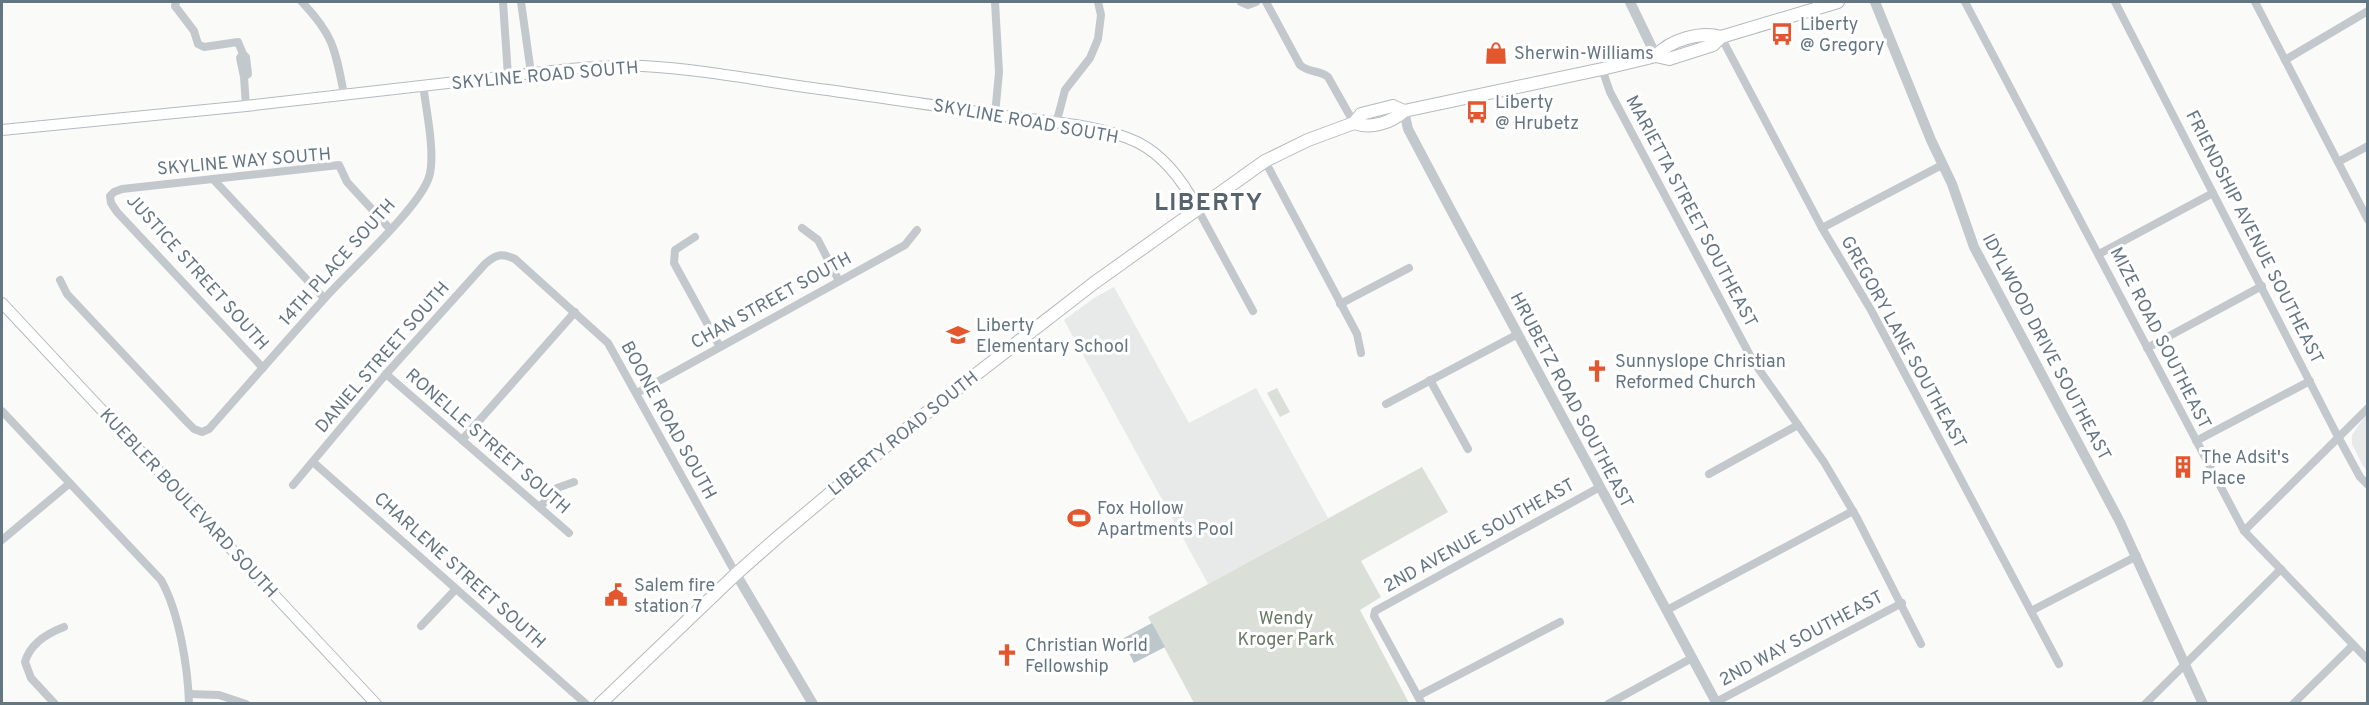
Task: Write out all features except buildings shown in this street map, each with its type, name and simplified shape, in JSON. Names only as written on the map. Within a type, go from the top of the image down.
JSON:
[{"type":"main road","name":"LIBERTY ROAD SOUTH","points":[[600,704],[735,574],[851,474],[974,375],[1197,208],[1265,161],[1308,140],[1354,123],[1365,127],[1395,120],[1404,111],[1656,56],[1669,59],[1713,45],[1721,37],[1838,2]]},
{"type":"main road","name":"SKYLINE ROAD SOUTH","points":[[2,130],[616,66],[672,68],[1056,124],[1119,136],[1147,148],[1170,167],[1187,189],[1197,208]]},
{"type":"main road","name":"KUEBLER BOULEVARD SOUTH","points":[[2,303],[376,704]]},
{"type":"street","points":[[176,2],[177,11],[194,31],[198,44],[204,47],[238,42],[246,57],[248,74],[244,77],[246,106]]},
{"type":"street","points":[[302,2],[319,20],[328,34],[336,52],[344,94]]},
{"type":"street","points":[[503,2],[508,76]]},
{"type":"street","points":[[522,2],[531,74]]},
{"type":"street","points":[[995,2],[999,72],[995,115]]},
{"type":"street","points":[[1056,124],[1065,90],[1090,58],[1098,39],[1101,15],[1098,2]]},
{"type":"street","points":[[1242,2],[1248,5],[1256,2]]},
{"type":"street","points":[[1266,2],[1300,65],[1310,71],[1326,75],[1354,123]]},
{"type":"street","points":[[1630,2],[1656,56]]},
{"type":"street","name":"IDYLWOOD DRIVE SOUTHEAST","points":[[1875,2],[1942,165],[1955,191],[1974,247],[2137,556],[2203,704]]},
{"type":"street","name":"MIZE ROAD SOUTHEAST","points":[[1965,2],[2244,531],[2367,660]]},
{"type":"street","name":"FRIENDSHIP AVENUE SOUTHEAST","points":[[2115,2],[2339,437],[2360,477],[2367,485]]},
{"type":"street","points":[[2255,2],[2367,220]]},
{"type":"street","points":[[2285,60],[2367,11]]},
{"type":"street","name":"GREGORY LANE SOUTHEAST","points":[[1721,37],[1822,228],[1871,310],[2059,664]]},
{"type":"street","name":"MARIETTA STREET SOUTHEAST","points":[[1602,69],[1610,92],[1753,361],[1824,462],[1853,511],[1922,645]]},
{"type":"street","name":"14TH PLACE SOUTH","points":[[60,280],[67,294],[194,429],[202,432],[209,429],[324,298],[417,198],[429,177],[431,162],[423,86]]},
{"type":"street","name":"HRUBETZ ROAD SOUTHEAST","points":[[1404,111],[1408,129],[1716,703]]},
{"type":"street","points":[[2338,162],[2367,146]]},
{"type":"street","points":[[1265,161],[1356,334],[1361,354]]},
{"type":"street","name":"SKYLINE WAY SOUTH","points":[[110,196],[122,189],[339,165],[346,182],[390,229]]},
{"type":"street","points":[[1822,228],[1942,165]]},
{"type":"street","points":[[213,179],[324,298]]},
{"type":"street","points":[[2099,254],[2213,193]]},
{"type":"street","name":"JUSTICE STREET SOUTH","points":[[110,196],[117,212],[263,368]]},
{"type":"street","points":[[1197,208],[1253,311]]},
{"type":"street","points":[[802,228],[818,240],[839,281]]},
{"type":"street","name":"CHAN STREET SOUTH","points":[[637,393],[905,245],[917,230]]},
{"type":"street","points":[[694,237],[675,250],[674,263],[720,347]]},
{"type":"street","name":"BOONE ROAD SOUTH","points":[[499,255],[515,259],[608,343],[735,574]]},
{"type":"street","name":"DANIEL STREET SOUTH","points":[[293,485],[386,374],[485,264],[499,255]]},
{"type":"street","points":[[1340,304],[1409,268]]},
{"type":"street","points":[[2147,348],[2262,286]]},
{"type":"street","points":[[462,440],[575,312]]},
{"type":"street","points":[[1386,404],[1518,334]]},
{"type":"street","name":"RONELLE STREET SOUTH","points":[[386,374],[569,533]]},
{"type":"street","points":[[1430,381],[1468,449]]},
{"type":"street","points":[[2196,441],[2310,381]]},
{"type":"street","points":[[2244,531],[2367,408]]},
{"type":"street","points":[[2,411],[161,580],[177,620],[189,704]]},
{"type":"street","points":[[1709,474],[1798,425]]},
{"type":"street","name":"CHARLENE STREET SOUTH","points":[[313,462],[586,704]]},
{"type":"street","points":[[540,507],[557,488],[574,482]]},
{"type":"street","points":[[2,540],[70,483]]},
{"type":"street","name":"2ND AVENUE SOUTHEAST","points":[[1420,700],[1374,613],[1600,487]]},
{"type":"street","points":[[1667,610],[1853,511]]},
{"type":"street","points":[[2031,611],[2137,556]]},
{"type":"street","points":[[2145,704],[2281,569]]},
{"type":"street","points":[[735,574],[813,704]]},
{"type":"street","points":[[421,626],[456,589]]},
{"type":"street","name":"2ND WAY SOUTHEAST","points":[[1716,703],[1902,603]]},
{"type":"street","points":[[1420,700],[1560,622]]},
{"type":"street","points":[[55,704],[31,678],[25,662],[30,650],[47,634],[64,627]]},
{"type":"street","points":[[2293,704],[2353,645]]},
{"type":"street","points":[[1608,704],[1692,658]]},
{"type":"street","points":[[189,694],[219,695],[246,704]]},
{"type":"shaded area","points":[[1114,287],[1189,423],[1256,388],[1328,518],[1208,584],[1064,320],[1094,298]]},
{"type":"shaded area","points":[[2367,413],[2367,470],[2352,444],[2352,435]]},
{"type":"shaded area","points":[[1152,623],[1165,647],[1134,663],[1122,639]]},
{"type":"green space","points":[[1277,388],[1290,412],[1280,417],[1267,393]]},
{"type":"green space","name":"Wendy Kroger Park","points":[[1422,467],[1448,512],[1361,561],[1381,597],[1360,610],[1409,703],[1194,703],[1148,617]]},
{"type":"place","name":"Liberty @ Gregory","points":[[1782,34]]},
{"type":"place","name":"Sherwin-Williams","points":[[1496,53]]},
{"type":"place","name":"Liberty @ Hrubetz","points":[[1477,112]]},
{"type":"place","name":"Liberty Elementary School","points":[[958,335]]},
{"type":"place","name":"Sunnyslope Christian Reformed Church","points":[[1597,371]]},
{"type":"place","name":"The Adsit's Place","points":[[2183,467]]},
{"type":"place","name":"Fox Hollow Apartments Pool","points":[[1079,518]]},
{"type":"place","name":"Salem fire station 7","points":[[616,595]]},
{"type":"place","name":"Christian World Fellowship","points":[[1007,655]]},
{"type":"district","name":"LIBERTY","points":[[1209,202]]}]
